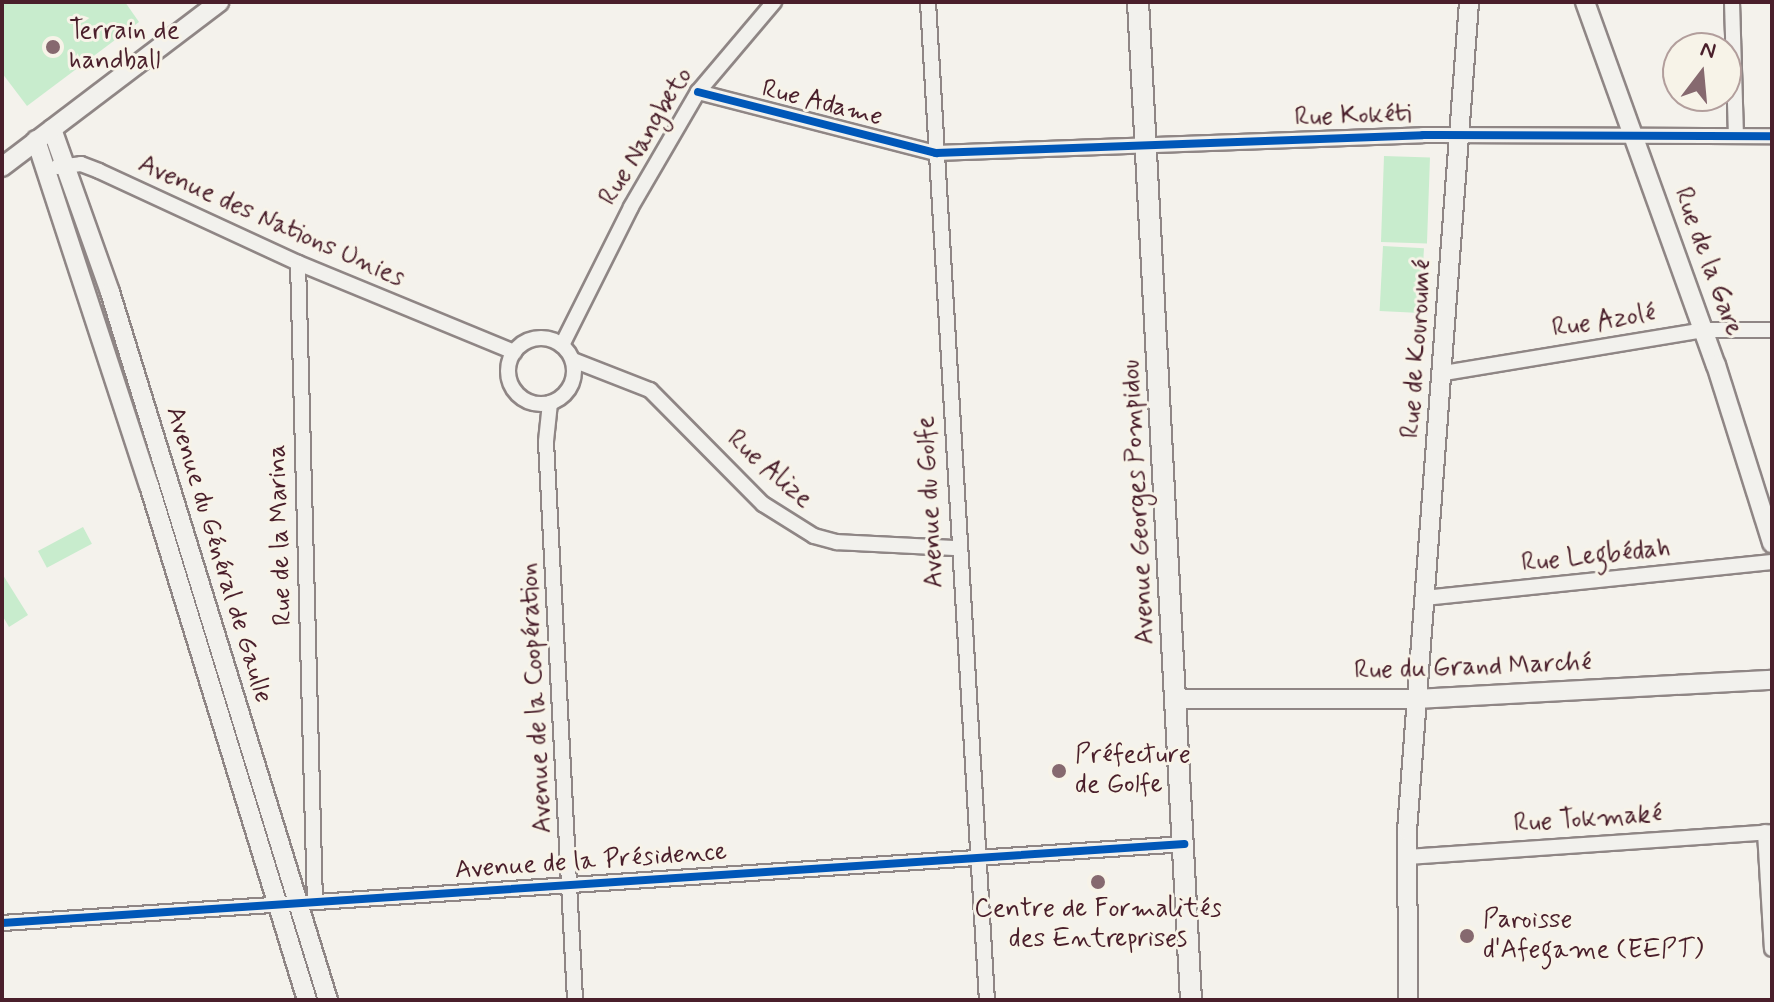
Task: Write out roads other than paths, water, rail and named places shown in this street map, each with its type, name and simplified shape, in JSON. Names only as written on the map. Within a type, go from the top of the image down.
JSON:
[{"type":"main road","name":"Avenue Georges Pompidou","points":[[1138,2],[1191,1000]]},
{"type":"street","points":[[2,167],[219,2]]},
{"type":"street","name":"Rue Nangbeto","points":[[562,345],[578,308],[698,92],[774,2]]},
{"type":"street","name":"Avenue du Golfe","points":[[928,2],[957,548],[987,1000]]},
{"type":"street","name":"Rue de Kouroumé","points":[[1408,1000],[1407,857],[1416,699],[1444,373],[1469,2]]},
{"type":"street","name":"Rue de la Gare","points":[[1585,2],[1703,330],[1772,543]]},
{"type":"street","points":[[1732,2],[1736,135]]},
{"type":"street","name":"Rue Adame","points":[[698,92],[936,153]]},
{"type":"street","name":"Avenue du Général de Gaulle","points":[[52,129],[58,166],[169,517],[307,1000]]},
{"type":"street","name":"Rue Kokéti","points":[[936,153],[1146,143],[1633,132],[1772,136]]},
{"type":"street","name":"Avenue du Général de Gaulle","points":[[36,140],[58,166]]},
{"type":"street","name":"Avenue des Nations Unies","points":[[58,166],[99,171],[298,263],[473,337],[511,358]]},
{"type":"street","name":"Rue de la Marina","points":[[298,263],[307,903]]},
{"type":"street","name":"Rue Nangbeto","points":[[546,338],[578,308]]},
{"type":"street","name":"Rue Azolé","points":[[1444,373],[1703,330],[1772,330]]},
{"type":"street","points":[[546,338],[562,345],[573,360],[574,377],[566,394],[542,403],[513,388],[511,358],[528,340],[546,338]]},
{"type":"street","name":"Rue Alize","points":[[573,360],[621,375],[650,390],[790,525],[837,542],[957,548]]},
{"type":"street","points":[[574,377],[621,375]]},
{"type":"street","name":"Avenue de la Coopération","points":[[542,403],[571,882],[575,1000]]},
{"type":"street","name":"Avenue du Général de Gaulle","points":[[169,517],[307,903],[328,1000]]},
{"type":"street","name":"Rue Legbédah","points":[[1424,598],[1772,562]]},
{"type":"street","name":"Rue du Grand Marché","points":[[1176,699],[1416,699],[1772,680]]},
{"type":"street","points":[[1768,832],[1772,949]]},
{"type":"street","name":"Rue Tokmaké","points":[[1407,857],[1768,832]]},
{"type":"street","name":"Avenue de la Présidence","points":[[2,923],[279,906],[978,854],[1184,844]]},
{"type":"place","name":"Terrain de handball","points":[[53,47]]},
{"type":"place","name":"Préfecture de Golfe","points":[[1059,771]]},
{"type":"place","name":"Centre de Formalités des Entreprises","points":[[1098,882]]},
{"type":"place","name":"Paroisse d'Afegame (EEPT)","points":[[1467,936]]}]
